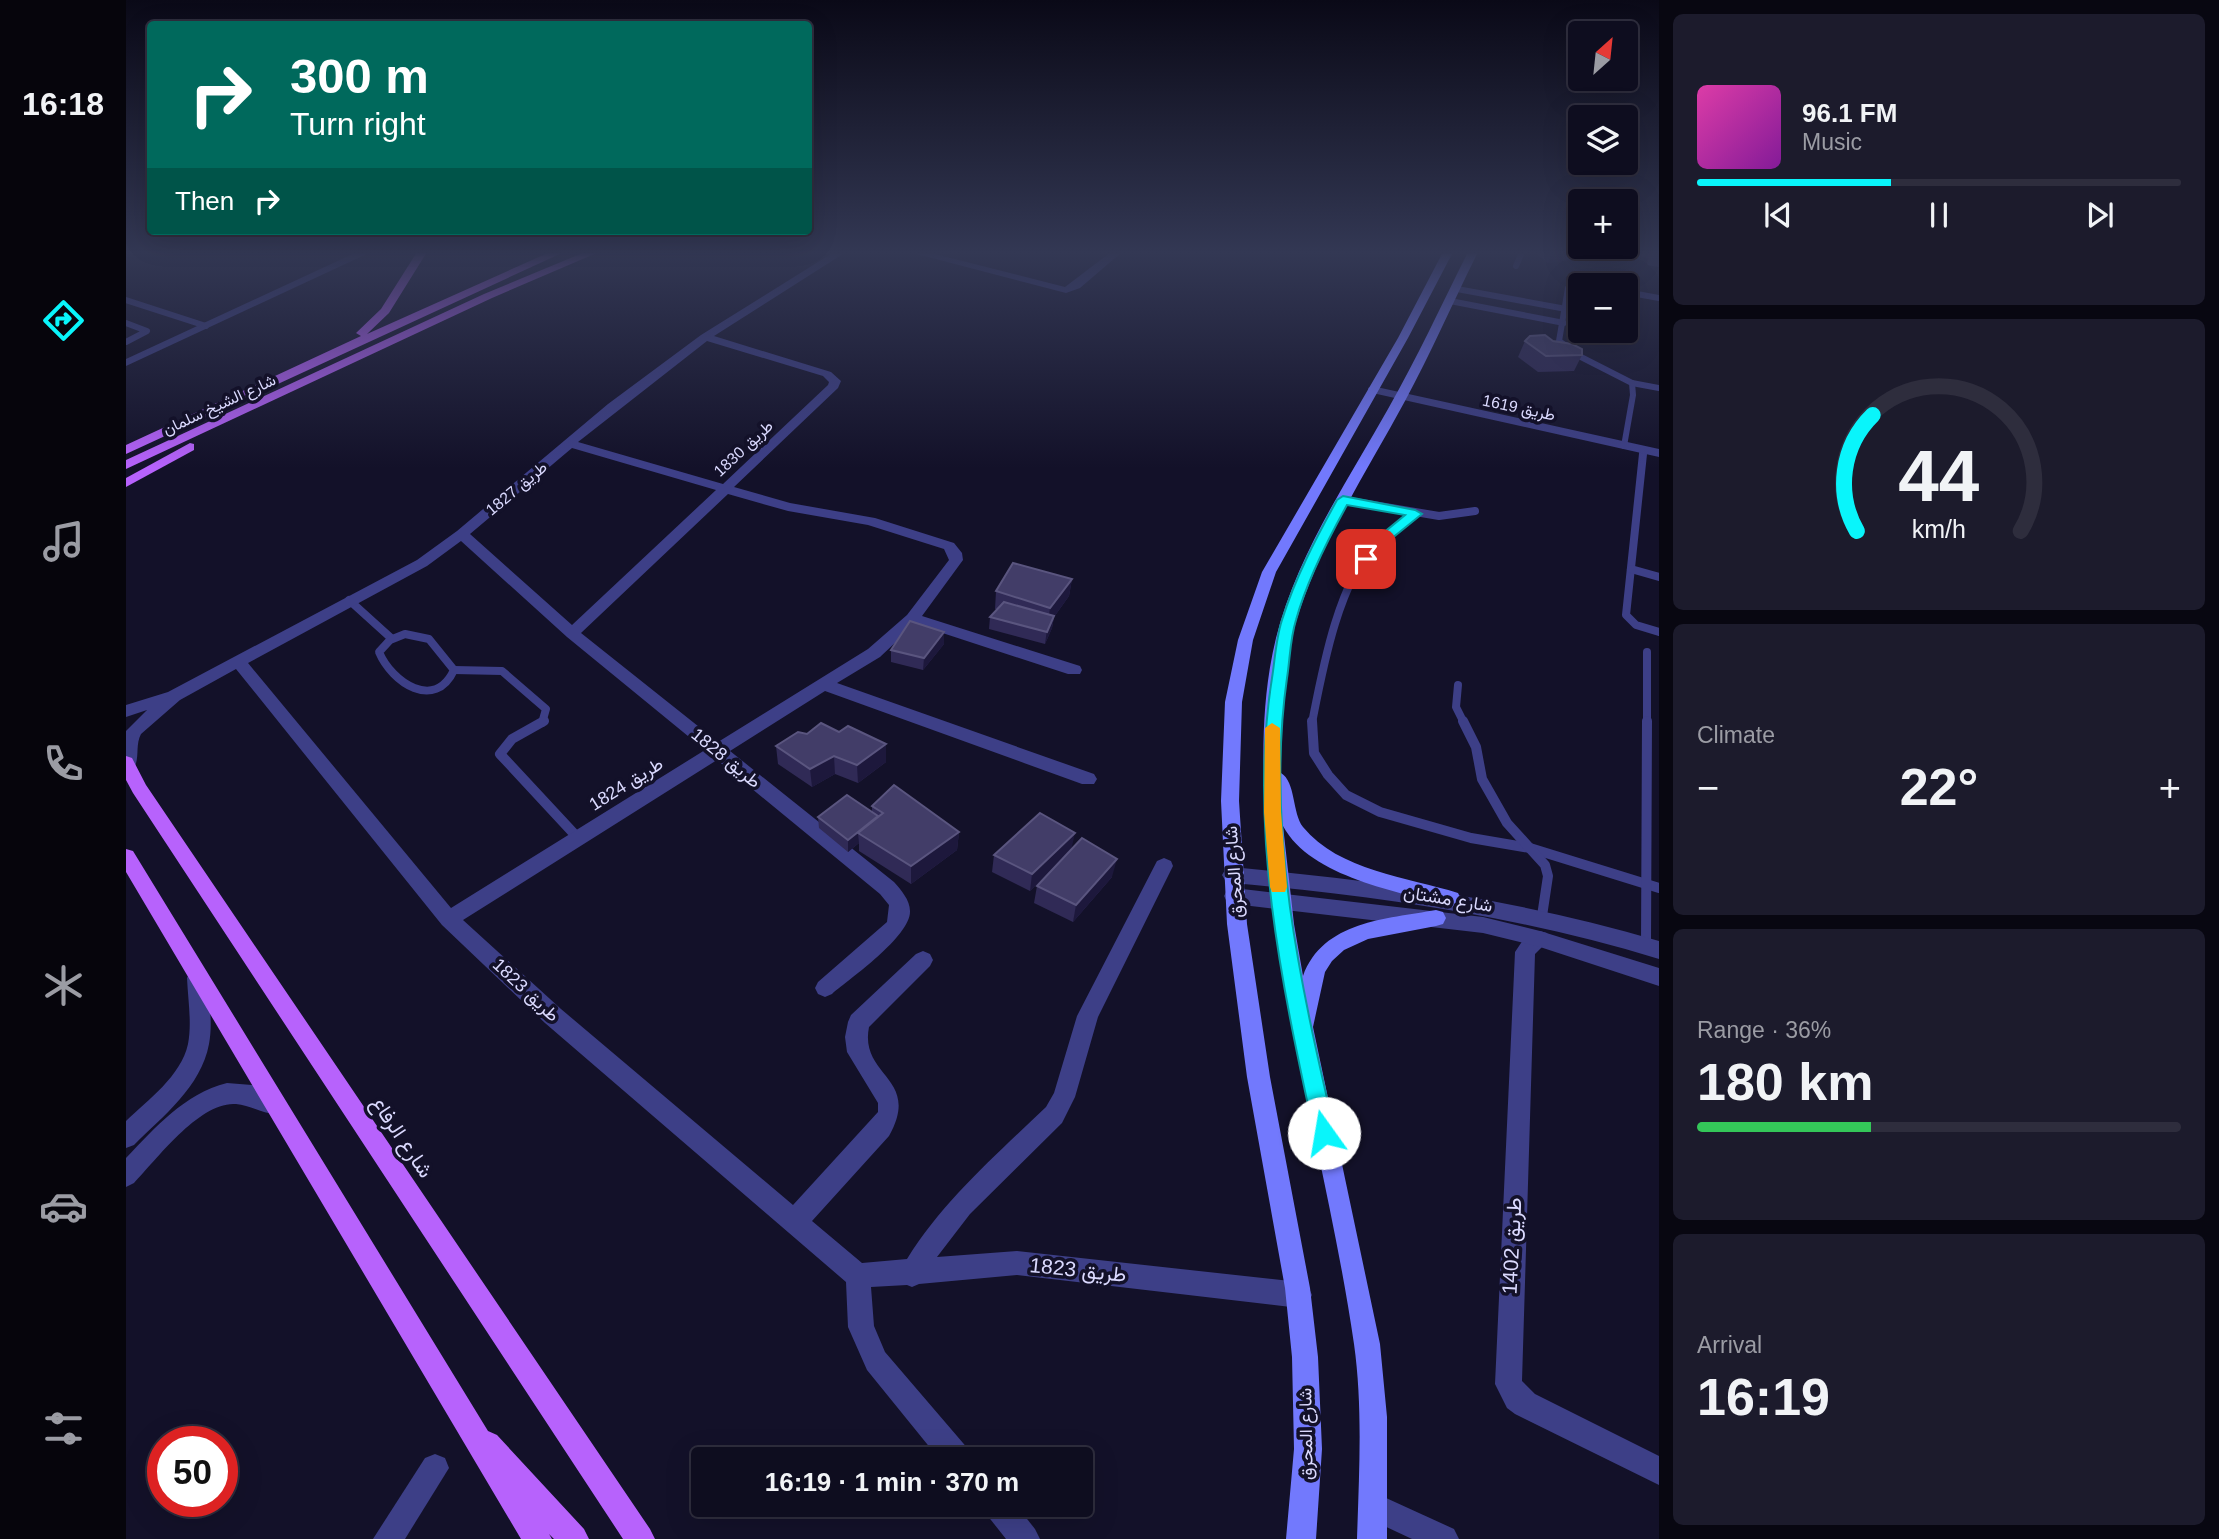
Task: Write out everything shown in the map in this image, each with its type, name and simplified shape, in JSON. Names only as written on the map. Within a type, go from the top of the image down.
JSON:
[{"type":"main road","points":[[334,352],[371,324]]},
{"type":"main road","name":"شارع الشيخ سلمان","points":[[126,450],[397,324]]},
{"type":"main road","name":"شارع الشيخ سلمان","points":[[126,465],[429,324]]},
{"type":"main road","name":"شارع المحرق","points":[[1301,1539],[1307,1503],[1308,1413],[1299,1295],[1286,1236],[1254,1045],[1233,886],[1229,778],[1231,725],[1240,663],[1254,610],[1269,572],[1286,537],[1410,324]]},
{"type":"main road","points":[[1372,1539],[1374,1448],[1368,1348],[1352,1257],[1302,1035],[1280,900],[1272,755],[1279,672],[1288,621],[1318,546],[1438,324]]},
{"type":"main road","points":[[126,483],[296,386]]},
{"type":"main road","points":[[1272,755],[1290,821],[1308,844],[1341,864],[1451,899]]},
{"type":"main road","name":"شارع الرفاع","points":[[127,763],[147,800],[639,1539]]},
{"type":"main road","points":[[126,856],[537,1539]]},
{"type":"main road","points":[[1302,1035],[1315,970],[1325,952],[1339,942],[1363,933],[1436,918]]},
{"type":"main road","points":[[465,1423],[523,1481],[574,1539]]},
{"type":"street","points":[[126,363],[211,324]]},
{"type":"street","name":"طريق 1827","points":[[126,711],[174,696],[422,563],[462,534],[569,443],[705,337],[726,324]]},
{"type":"street","name":"طريق 1830","points":[[572,634],[834,386],[835,381],[827,374],[705,337]]},
{"type":"street","name":"طريق 1619","points":[[1372,390],[1659,453]]},
{"type":"street","points":[[569,443],[726,488]]},
{"type":"street","name":"طريق 1824","points":[[449,919],[874,653],[912,618],[952,567],[955,553],[949,546],[848,515],[812,513],[726,488]]},
{"type":"street","name":"طريق 1828","points":[[462,534],[572,634],[887,888],[900,903],[902,915],[894,928],[825,988]]},
{"type":"street","points":[[912,618],[1074,670]]},
{"type":"street","name":"طريق 1823","points":[[238,661],[449,919],[553,1016],[858,1276],[1017,1264],[1299,1295]]},
{"type":"street","points":[[825,685],[1088,779]]},
{"type":"street","name":"طريق 1827","points":[[127,763],[129,741],[135,730],[174,696]]},
{"type":"street","points":[[912,1274],[937,1234],[961,1205],[1054,1115],[1064,1097],[1088,1016],[1164,866]]},
{"type":"street","name":"شارع مشتان","points":[[1233,886],[1277,879],[1365,887],[1451,899],[1541,928],[1596,956],[1659,977]]},
{"type":"street","name":"شارع مشتان","points":[[1233,886],[1280,900],[1436,918],[1509,931],[1541,928],[1607,934],[1652,947]]},
{"type":"street","name":"طريق 1402","points":[[1541,928],[1525,952],[1508,1384],[1517,1398],[1525,1404],[1659,1471]]},
{"type":"street","points":[[1596,956],[1609,950],[1607,934]]},
{"type":"street","points":[[794,1222],[881,1128],[889,1114],[889,1101],[858,1052],[856,1037],[859,1021],[923,960]]},
{"type":"street","points":[[126,1137],[174,1088],[195,1055],[199,1036],[197,978]]},
{"type":"street","points":[[126,1175],[187,1114],[225,1093],[248,1094],[275,1105]]},
{"type":"street","points":[[858,1276],[861,1327],[876,1361],[948,1447]]},
{"type":"street","points":[[388,1539],[435,1468]]},
{"type":"street","points":[[1373,1506],[1444,1539]]},
{"type":"street","points":[[1007,1517],[1025,1539]]},
{"type":"lane","points":[[126,324],[147,331],[126,342]]},
{"type":"lane","points":[[199,324],[206,326]]},
{"type":"lane","points":[[1564,324],[1559,341],[1562,345],[1603,371],[1632,383],[1659,388]]},
{"type":"lane","points":[[1624,446],[1633,395],[1632,383]]},
{"type":"lane","points":[[1643,450],[1626,615],[1636,625],[1659,632]]},
{"type":"lane","points":[[1343,500],[1415,514],[1452,516],[1475,511]]},
{"type":"lane","points":[[1415,514],[1375,545],[1356,573],[1329,639],[1311,727],[1314,753],[1328,775],[1346,795],[1380,812],[1471,838],[1530,848],[1659,888]]},
{"type":"lane","points":[[1630,569],[1659,577]]},
{"type":"lane","points":[[349,600],[391,638]]},
{"type":"lane","points":[[454,670],[447,682],[439,687],[428,691],[408,688],[381,660],[379,652],[391,638],[405,634],[423,636],[429,639],[454,670],[502,671],[546,709],[544,722],[509,741],[502,747],[500,754],[578,838]]},
{"type":"lane","points":[[1647,652],[1647,884],[1652,947]]},
{"type":"lane","points":[[1458,685],[1456,707],[1476,747],[1482,779],[1507,823],[1545,865],[1548,876],[1541,928]]},
{"type":"building","points":[[1545,335],[1553,341],[1572,344],[1582,349],[1582,355],[1546,356],[1525,341],[1530,336]]},
{"type":"building","points":[[1013,563],[1072,579],[1050,608],[996,591]]},
{"type":"building","points":[[1004,602],[1054,616],[1047,632],[990,617]]},
{"type":"building","points":[[910,621],[944,632],[924,658],[891,650]]},
{"type":"building","points":[[821,723],[839,732],[848,726],[886,744],[857,765],[834,756],[810,769],[776,746],[798,732],[807,734]]},
{"type":"building","points":[[894,785],[959,832],[911,866],[858,833],[883,813],[872,806]]},
{"type":"building","points":[[847,795],[878,816],[848,840],[818,817]]},
{"type":"building","points":[[1040,813],[1075,833],[1032,874],[994,855]]},
{"type":"building","points":[[1082,838],[1117,859],[1076,905],[1037,886]]},
{"type":"slow traffic","points":[[1272,728],[1272,812],[1278,887]]},
{"type":"route","points":[[1324,1133],[1302,1035],[1277,879],[1272,812],[1272,724],[1288,621],[1318,546],[1343,500],[1415,514],[1375,545],[1366,559]]}]
